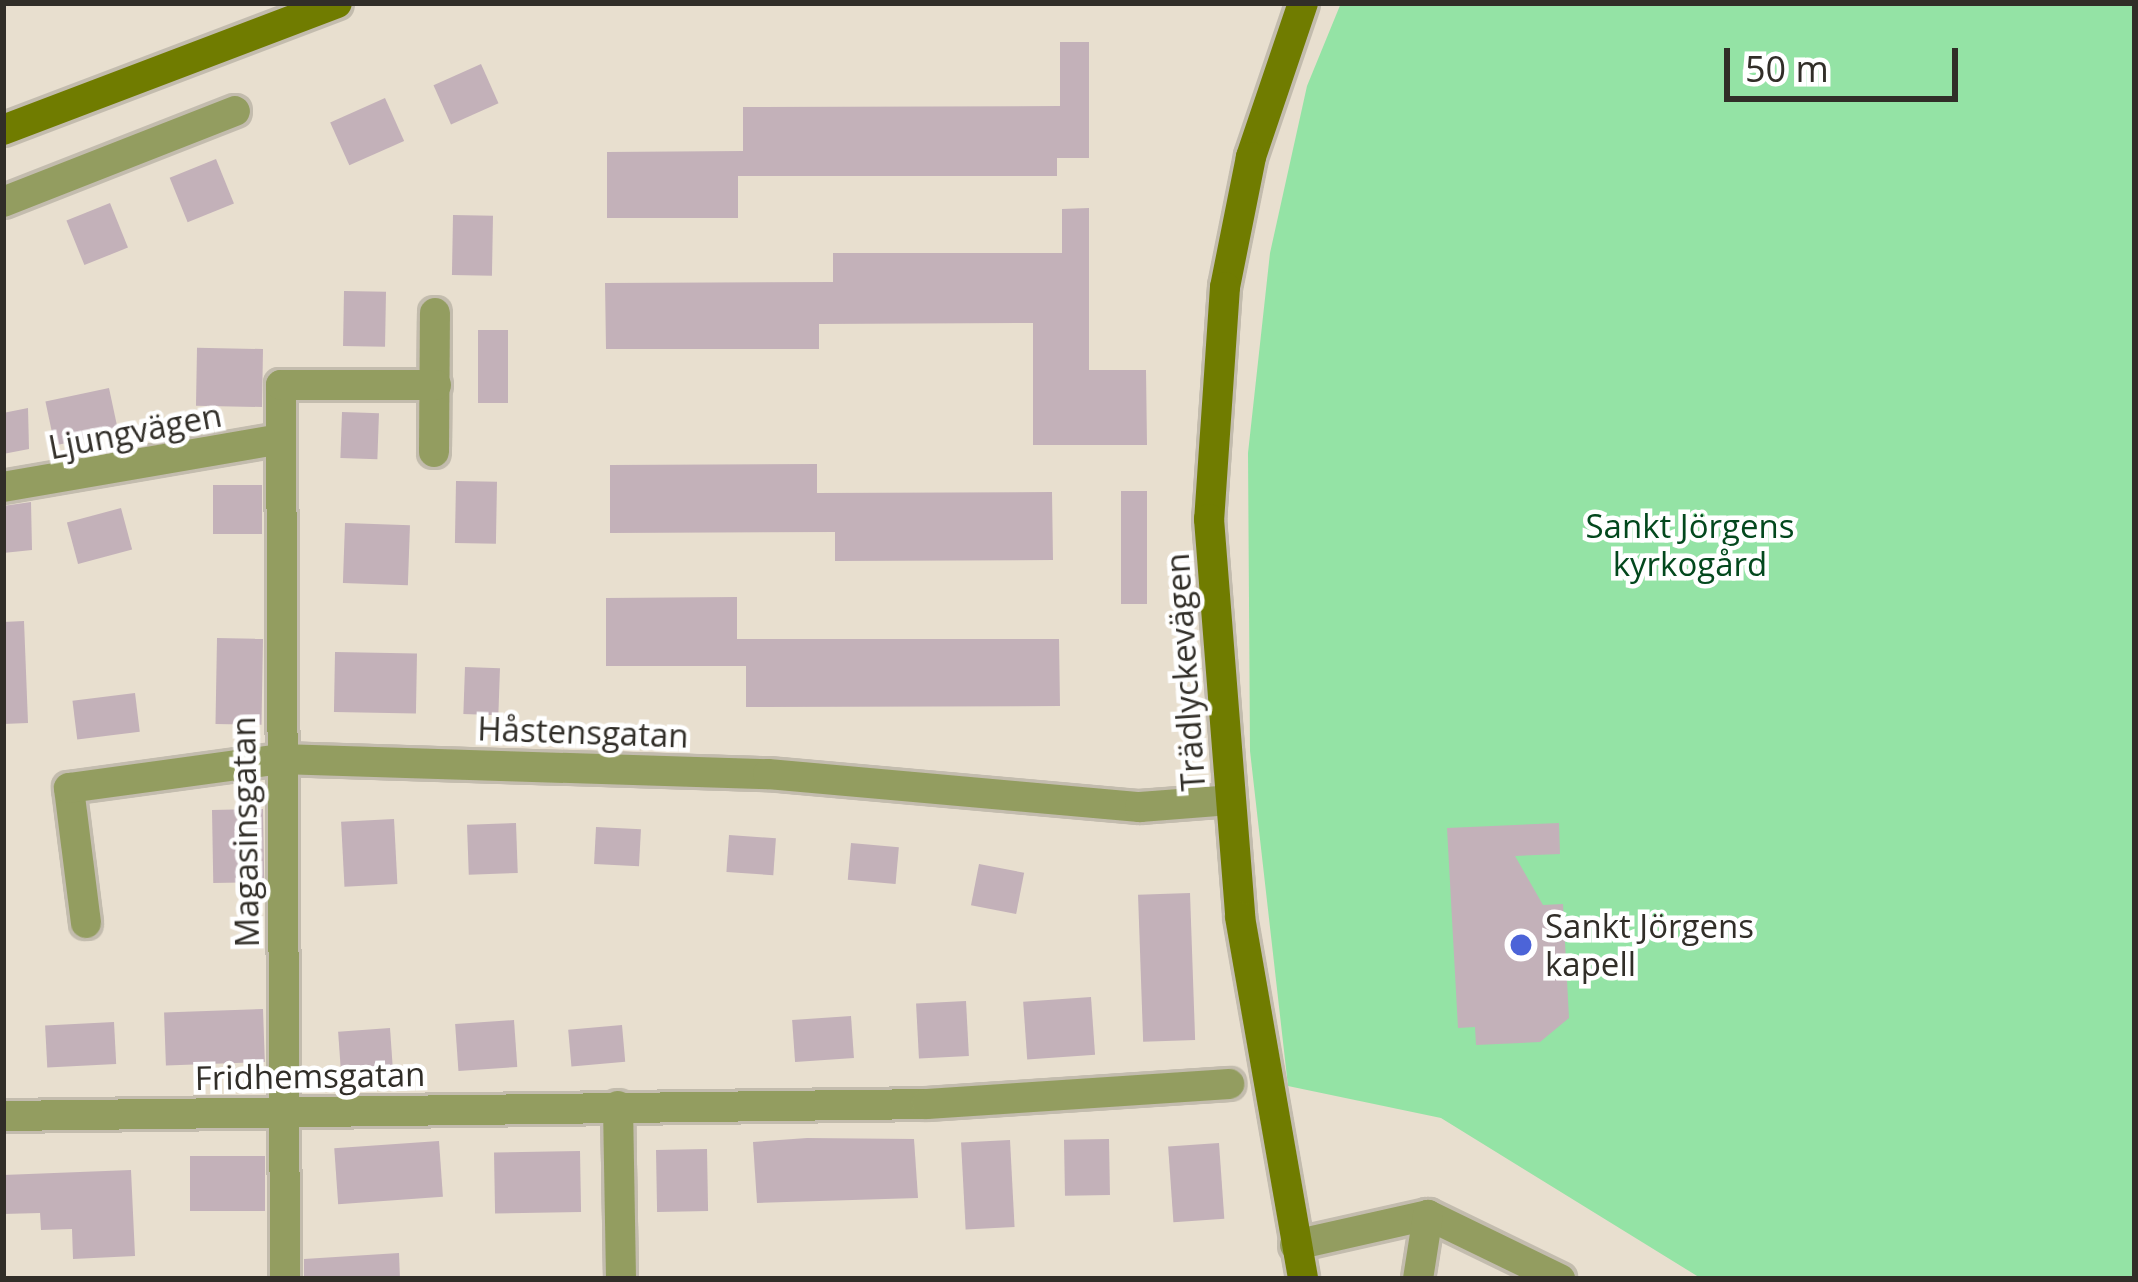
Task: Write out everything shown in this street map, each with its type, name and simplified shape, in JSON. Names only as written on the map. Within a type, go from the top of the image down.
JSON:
[{"type":"street","points":[[3,130],[337,3]]},
{"type":"street","name":"Trädlyckevägen","points":[[1279,62],[1286,3]]},
{"type":"street","name":"Trädlyckevägen","points":[[1303,3],[1279,62],[1244,183],[1215,392],[1209,519],[1230,800],[1258,1053],[1303,1279]]},
{"type":"street","points":[[3,202],[235,111]]},
{"type":"street","points":[[434,452],[435,314]]},
{"type":"street","name":"Magasinsgatan","points":[[285,1279],[281,385],[436,385]]},
{"type":"street","name":"Ljungvägen","points":[[3,487],[280,439]]},
{"type":"street","name":"Håstensgatan","points":[[86,923],[69,788],[280,759],[768,774],[1140,807],[1230,800]]},
{"type":"street","name":"Fridhemsgatan","points":[[3,1116],[926,1104],[1229,1084]]},
{"type":"street","points":[[618,1106],[621,1279]]},
{"type":"street","points":[[1295,1245],[1428,1215],[1560,1279]]},
{"type":"street","points":[[1418,1279],[1428,1215]]},
{"type":"green space","name":"Sankt Jörgens kyrkogård","points":[[1341,3],[2135,3],[2135,1279],[1702,1279],[1441,1118],[1288,1086],[1250,751],[1248,453],[1270,253],[1307,86]]},
{"type":"building","points":[[1060,42],[1089,42],[1089,158],[1057,158],[1057,176],[738,176],[738,218],[607,218],[607,152],[743,151],[743,107],[1060,106]]},
{"type":"building","points":[[481,64],[498,103],[451,124],[433,85]]},
{"type":"building","points":[[385,98],[404,141],[349,165],[330,122]]},
{"type":"building","points":[[216,159],[234,204],[188,222],[170,178]]},
{"type":"building","points":[[110,203],[128,248],[84,265],[66,221]]},
{"type":"building","points":[[1089,208],[1089,370],[1146,370],[1147,445],[1033,445],[1033,323],[819,324],[819,349],[606,349],[605,283],[833,282],[833,253],[1062,253],[1062,209]]},
{"type":"building","points":[[453,215],[493,216],[492,276],[452,275]]},
{"type":"building","points":[[344,291],[386,292],[385,347],[343,346]]},
{"type":"building","points":[[478,330],[508,330],[508,403],[478,403]]},
{"type":"building","points":[[197,348],[263,349],[262,407],[196,406]]},
{"type":"building","points":[[109,388],[118,432],[55,446],[45,402]]},
{"type":"building","points":[[28,408],[29,449],[3,454],[3,413]]},
{"type":"building","points":[[342,412],[379,413],[377,459],[340,458]]},
{"type":"building","points":[[817,464],[817,493],[1052,492],[1053,560],[835,561],[835,532],[610,533],[610,465]]},
{"type":"building","points":[[456,481],[497,482],[496,544],[455,543]]},
{"type":"building","points":[[213,485],[262,485],[262,534],[213,534]]},
{"type":"building","points":[[1121,491],[1147,491],[1147,604],[1121,604]]},
{"type":"building","points":[[31,502],[32,550],[3,553],[3,506]]},
{"type":"building","points":[[121,508],[132,550],[78,564],[67,522]]},
{"type":"building","points":[[345,523],[410,525],[408,585],[343,583]]},
{"type":"building","points":[[737,597],[737,639],[1059,639],[1060,706],[746,707],[746,666],[606,666],[606,598]]},
{"type":"building","points":[[24,621],[28,723],[3,724],[3,622]]},
{"type":"building","points":[[217,638],[263,639],[261,725],[215,724]]},
{"type":"building","points":[[335,652],[417,653],[416,713],[334,712]]},
{"type":"building","points":[[465,667],[500,668],[498,715],[463,714]]},
{"type":"building","points":[[135,693],[140,732],[77,739],[72,701]]},
{"type":"building","points":[[263,809],[264,882],[213,883],[212,810]]},
{"type":"building","points":[[394,819],[397,884],[344,887],[341,822]]},
{"type":"building","points":[[516,823],[518,873],[469,875],[467,825]]},
{"type":"building","points":[[1559,823],[1560,854],[1515,856],[1543,905],[1563,904],[1569,1018],[1540,1042],[1476,1045],[1475,1027],[1458,1028],[1447,828]]},
{"type":"building","points":[[596,827],[641,829],[639,866],[594,864]]},
{"type":"building","points":[[729,835],[776,838],[773,875],[726,872]]},
{"type":"building","points":[[851,843],[899,847],[896,884],[848,880]]},
{"type":"building","points":[[979,864],[1024,873],[1016,914],[971,905]]},
{"type":"building","points":[[1190,893],[1195,1040],[1143,1042],[1138,895]]},
{"type":"building","points":[[1091,997],[1095,1055],[1027,1060],[1023,1002]]},
{"type":"building","points":[[966,1001],[969,1056],[919,1059],[916,1004]]},
{"type":"building","points":[[263,1009],[265,1062],[166,1065],[164,1012]]},
{"type":"building","points":[[851,1016],[854,1058],[795,1062],[792,1020]]},
{"type":"building","points":[[514,1020],[517,1067],[458,1071],[455,1024]]},
{"type":"building","points":[[114,1022],[116,1064],[47,1068],[45,1026]]},
{"type":"building","points":[[622,1025],[625,1062],[571,1067],[568,1030]]},
{"type":"building","points":[[390,1028],[393,1067],[341,1071],[338,1032]]},
{"type":"building","points":[[914,1139],[918,1198],[757,1203],[753,1142]]},
{"type":"building","points":[[1109,1139],[1110,1195],[1065,1196],[1064,1140]]},
{"type":"building","points":[[1010,1140],[1015,1227],[966,1229],[961,1143]]},
{"type":"building","points":[[439,1141],[443,1197],[338,1204],[334,1148]]},
{"type":"building","points":[[1219,1143],[1224,1219],[1173,1222],[1168,1147]]},
{"type":"building","points":[[707,1149],[708,1211],[657,1212],[656,1150]]},
{"type":"building","points":[[580,1151],[581,1212],[495,1213],[494,1153]]},
{"type":"building","points":[[190,1156],[265,1156],[265,1211],[190,1211]]},
{"type":"building","points":[[131,1170],[135,1256],[73,1259],[72,1229],[41,1230],[40,1213],[3,1214],[3,1175]]},
{"type":"building","points":[[399,1253],[400,1279],[304,1279],[304,1259]]},
{"type":"place","name":"Sankt Jörgens kapell","points":[[1521,945]]}]
